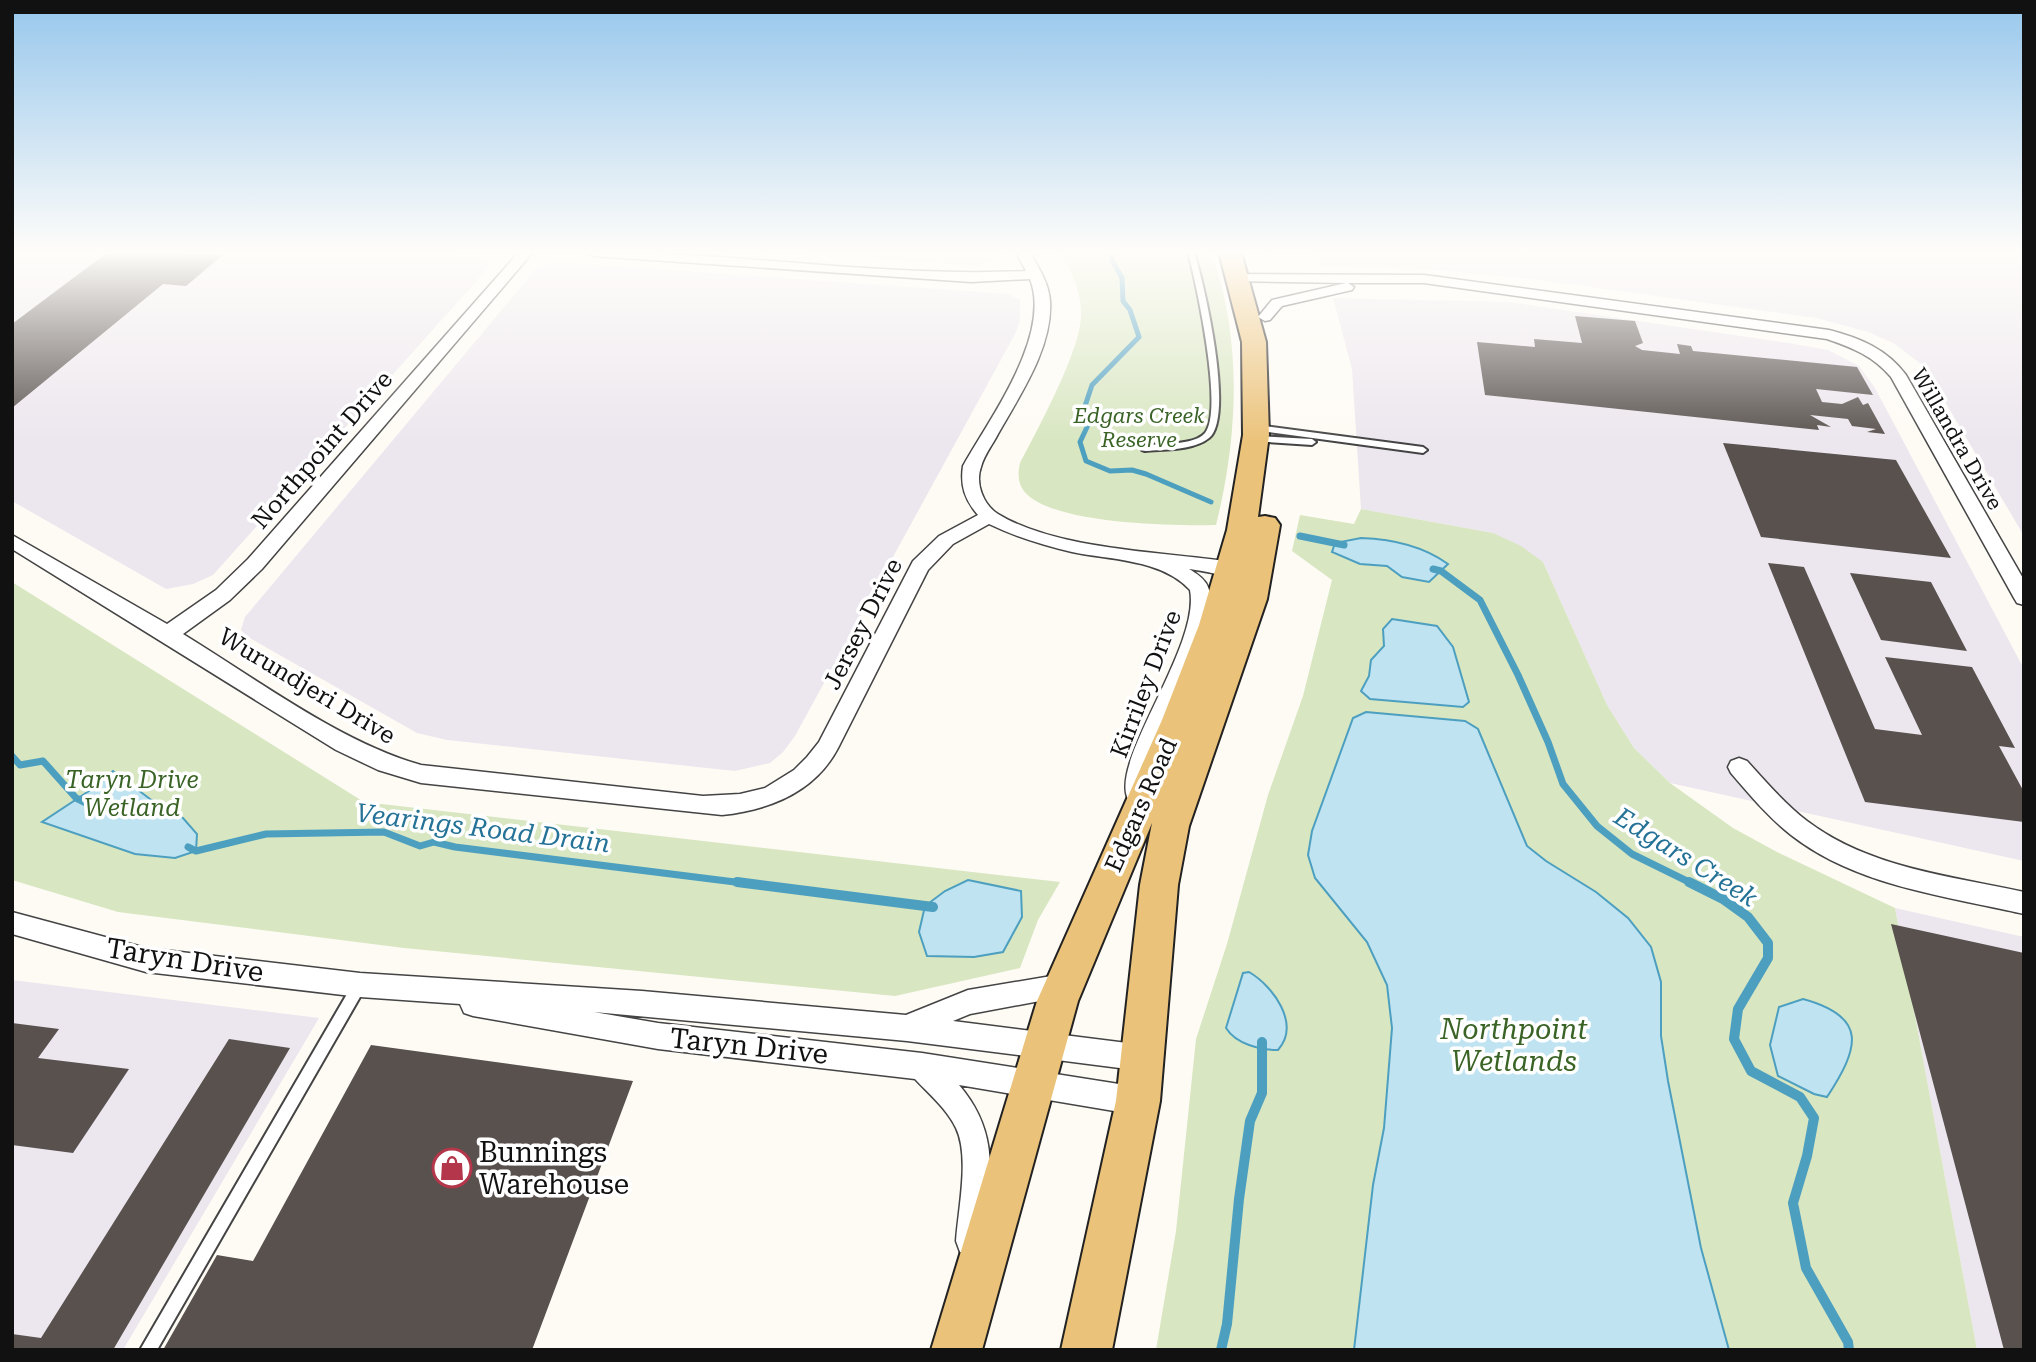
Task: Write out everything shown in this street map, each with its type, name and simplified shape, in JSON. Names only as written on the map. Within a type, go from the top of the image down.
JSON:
[{"type":"main road","name":"Edgars Road","points":[[961,1330],[1063,986],[1207,646],[1243,574],[1269,509],[1265,434],[1250,316]]},
{"type":"main road","name":"Edgars Road","points":[[1265,317],[1273,366],[1265,434]]},
{"type":"main road","name":"Edgars Road","points":[[1086,1350],[1140,1079],[1159,885],[1170,826],[1197,743],[1232,655],[1243,574]]},
{"type":"street","name":"Northpoint Drive","points":[[169,634],[223,595],[248,572],[471,316]]},
{"type":"street","points":[[989,517],[977,505],[969,479],[972,466],[1042,330],[1043,316]]},
{"type":"street","name":"Willandra Drive","points":[[1692,316],[1829,335],[1883,358],[1898,375],[2024,598]]},
{"type":"street","name":"Kirriley Drive","points":[[989,517],[1029,535],[1243,574]]},
{"type":"street","name":"Jersey Drive","points":[[768,797],[794,784],[814,767],[827,748],[920,566],[946,540],[989,517]]},
{"type":"street","name":"Wurundjeri Drive","points":[[12,541],[169,634],[344,744],[398,768],[421,774],[476,781],[703,805],[744,804],[768,797]]},
{"type":"street","name":"Kirriley Drive","points":[[1131,827],[1144,754],[1186,659],[1204,602],[1203,594],[1193,580],[1137,556]]},
{"type":"street","points":[[1739,768],[1780,811],[1807,834],[1833,850],[1869,866],[2024,903]]},
{"type":"street","name":"Taryn Drive","points":[[12,923],[146,960],[360,985],[642,1003],[907,1028],[1039,1064],[1140,1079]]},
{"type":"street","name":"Taryn Drive","points":[[360,985],[658,1036],[922,1066],[1039,1064],[1140,1079]]},
{"type":"street","points":[[907,1028],[968,1002],[1063,986]]},
{"type":"street","points":[[922,1066],[964,1114],[972,1132],[975,1159],[961,1330]]},
{"type":"lane","points":[[1145,448],[1200,441],[1210,432],[1214,412],[1209,331],[1205,316]]},
{"type":"lane","points":[[1265,434],[1423,450]]},
{"type":"lane","points":[[148,1350],[360,985]]},
{"type":"shaded area","points":[[12,316],[446,316],[213,575],[193,584],[166,589],[12,501]]},
{"type":"shaded area","points":[[497,316],[1020,316],[1015,334],[795,736],[770,763],[735,771],[447,740],[417,733],[248,637],[241,630],[245,617]]},
{"type":"shaded area","points":[[1338,316],[1602,316],[1828,350],[1859,366],[1875,388],[2024,669],[2024,861],[1670,783],[1634,748],[1607,705],[1543,562],[1493,533],[1361,509],[1352,369]]},
{"type":"shaded area","points":[[1798,316],[2024,316],[2024,536],[1924,366],[1893,343],[1868,332]]},
{"type":"shaded area","points":[[1895,908],[2024,937],[2024,1350],[1977,1350]]},
{"type":"shaded area","points":[[12,980],[319,1018],[123,1350],[12,1350]]},
{"type":"green space","name":"Edgars Creek Reserve","points":[[1081,316],[1227,316],[1234,388],[1233,423],[1216,525],[1147,524],[1093,518],[1046,506],[1023,490],[1019,477],[1020,463],[1058,388],[1080,328]]},
{"type":"green space","name":"Northpoint Wetlands","points":[[1361,509],[1493,533],[1521,546],[1543,562],[1607,705],[1634,748],[1670,783],[1733,828],[1895,908],[1977,1350],[1156,1350],[1176,1231],[1196,1039],[1227,944],[1268,795],[1303,696],[1332,580],[1292,551],[1300,515],[1354,524]]},
{"type":"green space","name":"Taryn Drive Wetland","points":[[12,582],[364,802],[1060,882],[1038,920],[1020,968],[895,996],[404,948],[118,912],[12,880]]},
{"type":"water","points":[[1361,538],[1407,545],[1428,552],[1448,564],[1429,582],[1402,577],[1387,566],[1360,564],[1332,552],[1335,543]]},
{"type":"water","points":[[1392,619],[1437,626],[1453,647],[1469,702],[1463,707],[1370,699],[1361,691],[1369,676],[1371,660],[1384,646],[1383,629]]},
{"type":"water","points":[[1366,712],[1465,721],[1478,729],[1527,846],[1596,892],[1628,918],[1651,947],[1661,982],[1661,1036],[1668,1081],[1701,1248],[1729,1350],[1354,1350],[1373,1185],[1384,1128],[1392,1028],[1387,985],[1367,942],[1315,878],[1308,855],[1312,831],[1353,718]]},
{"type":"water","points":[[113,771],[150,799],[183,818],[197,834],[196,851],[175,858],[135,854],[42,822],[98,785]]},
{"type":"water","points":[[968,880],[1021,891],[1022,917],[1003,952],[974,957],[927,956],[919,932],[925,906],[945,891]]},
{"type":"water","points":[[1249,972],[1267,986],[1281,1006],[1287,1029],[1278,1050],[1249,1045],[1230,1034],[1226,1028],[1243,973]]},
{"type":"water","points":[[1803,999],[1824,1006],[1839,1015],[1848,1025],[1852,1036],[1846,1064],[1827,1097],[1814,1094],[1778,1076],[1770,1045],[1779,1007]]},
{"type":"building","points":[[23,316],[125,316],[12,408],[12,324]]},
{"type":"building","points":[[1575,316],[1635,321],[1643,343],[1635,346],[1642,350],[1680,354],[1677,344],[1691,346],[1693,351],[1857,367],[1873,395],[1816,389],[1822,402],[1842,404],[1858,397],[1863,405],[1868,403],[1885,434],[1867,432],[1876,429],[1852,426],[1848,419],[1810,415],[1831,427],[1817,425],[1819,430],[1485,395],[1477,342],[1535,347],[1534,339],[1582,343]]},
{"type":"building","points":[[1723,443],[1896,460],[1951,558],[1761,537]]},
{"type":"building","points":[[1768,563],[1804,567],[1875,729],[1922,735],[1885,657],[1972,667],[2015,748],[1999,746],[2024,792],[2024,822],[1865,802]]},
{"type":"building","points":[[1850,573],[1931,582],[1967,651],[1881,640]]},
{"type":"building","points":[[1891,924],[2024,953],[2024,1350],[2004,1350]]},
{"type":"building","points":[[12,1023],[59,1029],[38,1058],[129,1069],[73,1153],[12,1145]]},
{"type":"building","points":[[229,1039],[290,1048],[113,1350],[12,1350],[12,1334],[41,1338]]},
{"type":"building","name":"Bunnings Warehouse","points":[[371,1045],[633,1081],[532,1350],[163,1350],[217,1255],[253,1261]]},
{"type":"waterway","name":"Edgars Creek","points":[[1132,316],[1139,337],[1092,385],[1084,409],[1088,425],[1080,442],[1086,461],[1110,471],[1132,470],[1146,474],[1211,502]]},
{"type":"waterway","name":"Edgars Creek","points":[[1300,536],[1344,545]]},
{"type":"waterway","name":"Edgars Creek","points":[[1433,569],[1441,571],[1480,600],[1518,675],[1548,742],[1563,784],[1597,826],[1632,854],[1693,884]]},
{"type":"waterway","name":"Vearings Road Drain","points":[[12,756],[20,765],[43,761],[76,798],[84,802]]},
{"type":"waterway","name":"Vearings Road Drain","points":[[188,847],[196,851],[266,834],[384,832],[420,846],[434,842],[455,847],[751,884]]},
{"type":"waterway","name":"Vearings Road Drain","points":[[737,882],[933,907]]},
{"type":"waterway","name":"Edgars Creek","points":[[1689,882],[1693,884]]},
{"type":"waterway","name":"Edgars Creek","points":[[1693,884],[1723,899],[1748,917],[1768,943],[1768,958],[1738,1009],[1734,1039],[1751,1071],[1800,1097],[1814,1118],[1807,1156],[1793,1203],[1806,1268],[1848,1342],[1849,1350]]},
{"type":"waterway","name":"Vearings Road Drain","points":[[1221,1350],[1227,1324],[1239,1199],[1250,1121],[1262,1093],[1262,1042]]},
{"type":"place","name":"Bunnings Warehouse","points":[[452,1168]]}]
